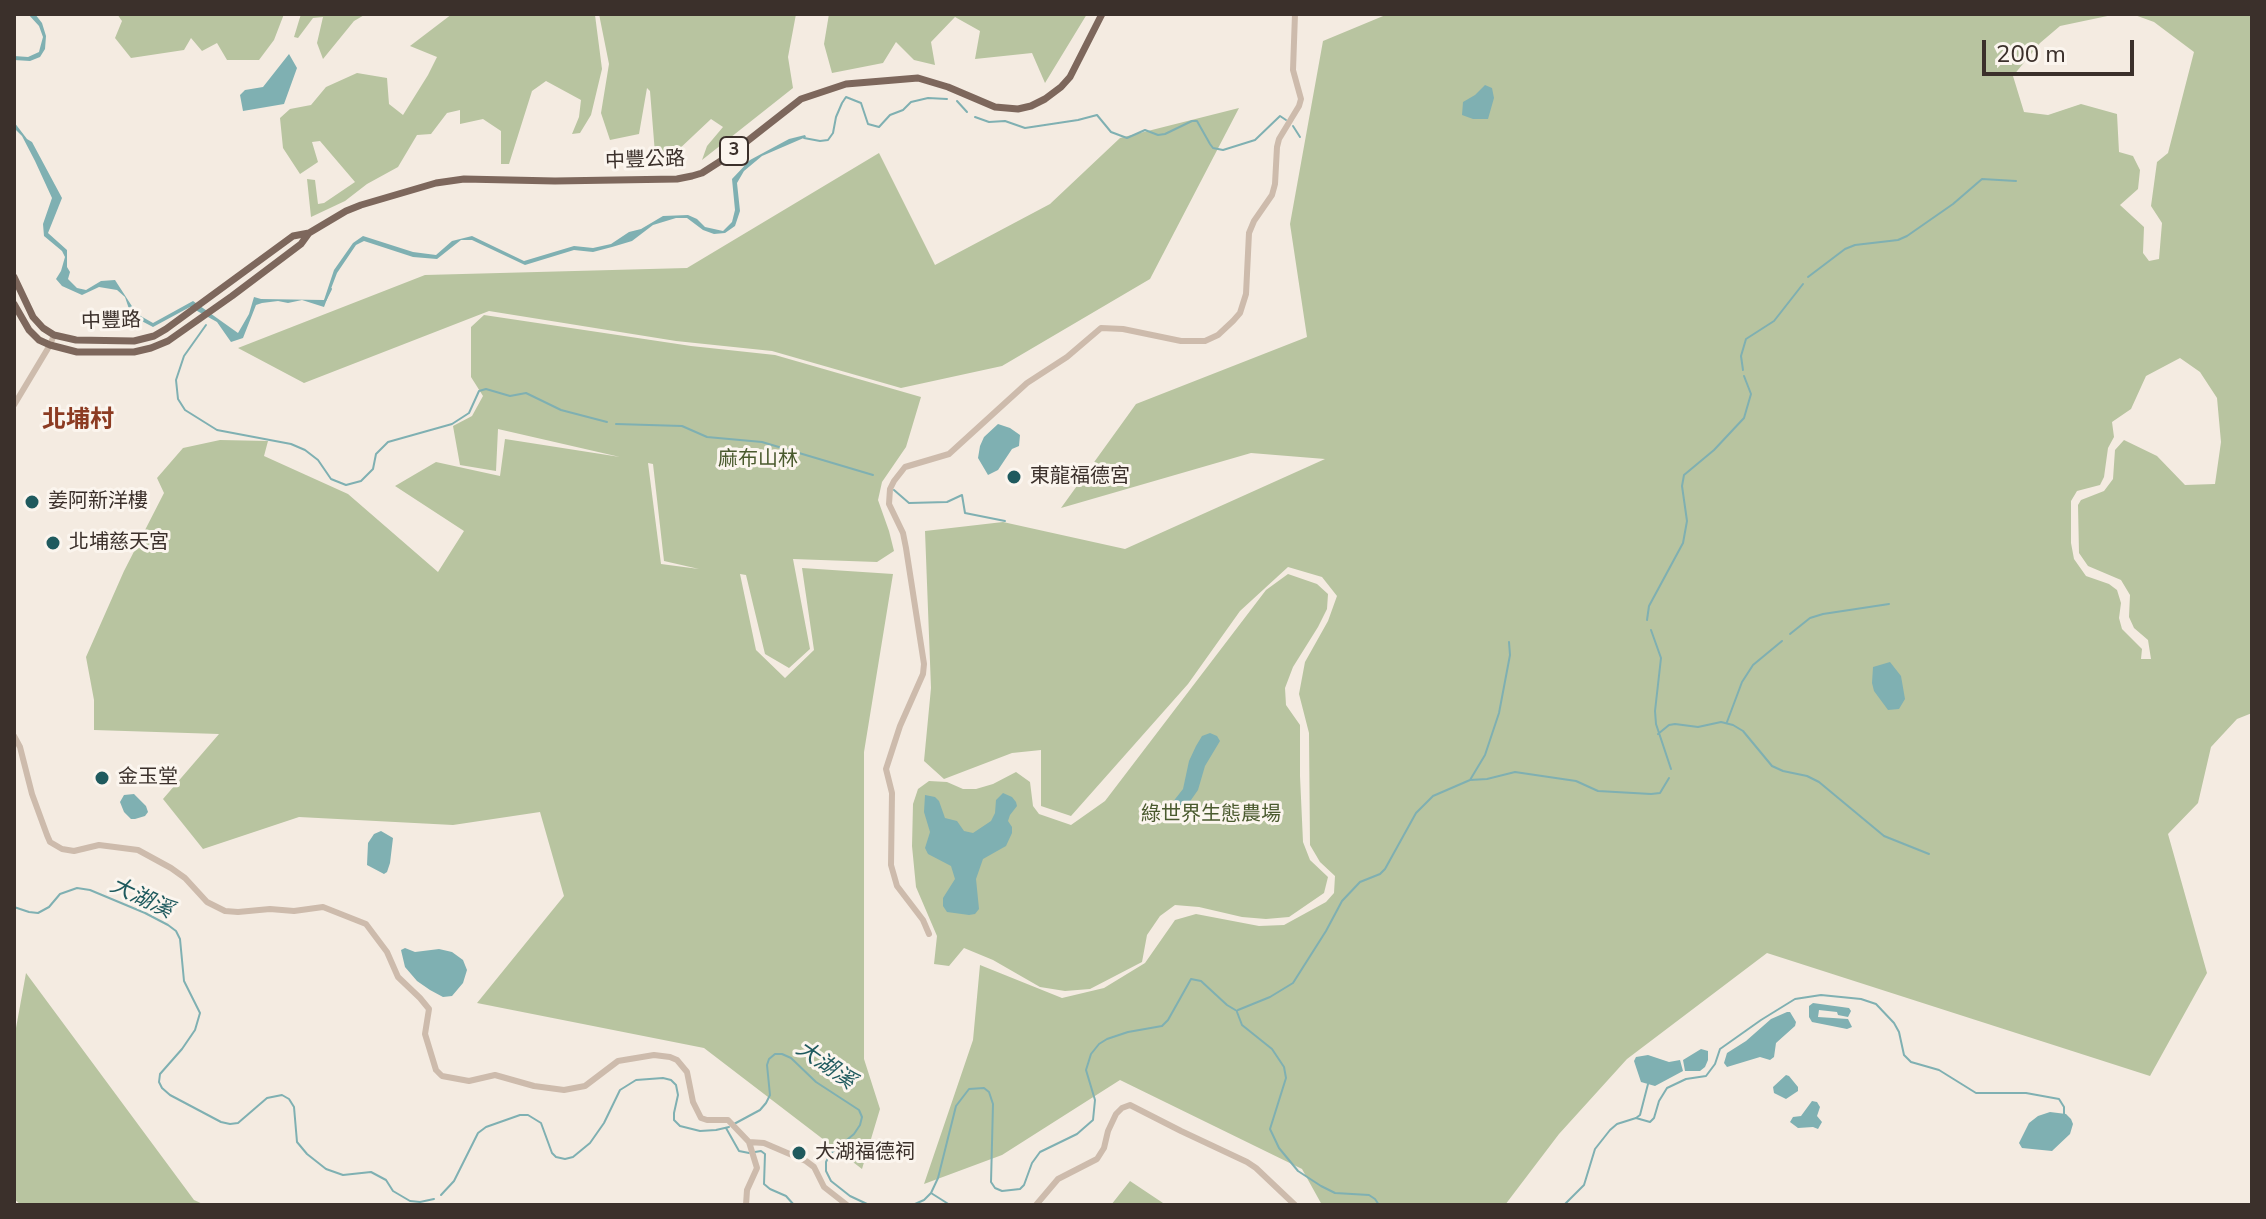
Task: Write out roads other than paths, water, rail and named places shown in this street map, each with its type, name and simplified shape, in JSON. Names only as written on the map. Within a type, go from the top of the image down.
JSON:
[{"type":"main road","name":"中豐公路","points":[[226,287],[293,236],[309,233],[361,205],[446,180],[677,179],[702,173],[801,99],[846,84],[918,78],[995,107],[1018,109],[1031,106],[1053,93],[1070,77],[1102,14]]},
{"type":"main road","name":"中豐公路","points":[[232,296],[301,244],[309,233]]},
{"type":"main road","name":"中豐路","points":[[14,277],[33,317],[43,328],[54,335],[76,340],[134,341],[154,336],[226,287]]},
{"type":"main road","name":"中豐路","points":[[50,345],[77,352],[134,352],[168,341],[232,296]]},
{"type":"main road","points":[[14,304],[29,330],[50,345]]},
{"type":"street","points":[[929,934],[923,920],[897,886],[891,865],[892,793],[886,769],[894,740],[923,674],[924,664],[906,548],[903,533],[889,504],[890,489],[905,467],[949,454],[1027,383],[1067,357],[1101,328],[1123,329],[1181,341],[1205,341],[1218,335],[1240,313],[1246,294],[1249,233],[1272,195],[1279,139],[1301,99],[1293,70],[1295,14]]},
{"type":"street","points":[[14,405],[54,335]]},
{"type":"street","points":[[14,736],[47,835],[56,847],[74,851],[99,845],[138,850],[171,868],[211,905],[225,911],[294,911],[323,907],[370,928],[387,952],[398,977],[429,1009],[425,1034],[436,1070],[442,1076],[469,1081],[495,1075],[534,1086],[564,1090],[585,1086],[618,1061],[663,1055],[677,1060],[687,1072],[693,1102],[701,1118],[725,1119],[749,1142],[757,1172],[747,1190],[746,1205]]},
{"type":"street","points":[[1036,1205],[1058,1179],[1097,1159],[1116,1114],[1130,1105],[1247,1162],[1295,1205]]},
{"type":"street","points":[[749,1142],[769,1145],[812,1164],[824,1187],[847,1205]]},
{"type":"water","points":[[28,14],[35,14],[42,23],[46,36],[45,49],[40,57],[30,61],[14,60],[14,56],[28,57],[39,52],[43,37],[39,26]]},
{"type":"water","points":[[289,54],[297,68],[284,104],[243,111],[240,95],[245,90],[263,87]]},
{"type":"water","points":[[1485,85],[1492,88],[1494,98],[1488,119],[1462,115],[1463,102]]},
{"type":"water","points":[[14,122],[32,142],[62,198],[48,233],[67,250],[68,279],[77,288],[86,290],[101,281],[115,280],[137,314],[153,323],[193,301],[238,333],[254,297],[324,300],[334,270],[353,243],[363,236],[413,252],[436,255],[452,241],[472,236],[524,261],[574,246],[593,248],[611,244],[663,216],[688,215],[705,227],[723,231],[732,222],[735,210],[732,179],[750,160],[789,139],[806,137],[762,156],[744,171],[737,183],[740,211],[735,226],[725,233],[714,234],[687,218],[676,218],[653,225],[632,241],[593,252],[574,250],[525,265],[472,240],[461,240],[437,259],[413,257],[364,241],[356,245],[337,273],[324,307],[302,300],[256,305],[243,338],[231,342],[217,322],[190,307],[153,327],[134,317],[125,297],[117,290],[99,287],[82,295],[62,286],[56,279],[65,257],[44,236],[43,224],[52,198],[22,136],[14,128]]},
{"type":"water","points":[[998,424],[1020,435],[1019,446],[1012,449],[998,470],[988,475],[978,458],[980,446],[984,437]]},
{"type":"water","points":[[1890,662],[1901,676],[1905,699],[1899,709],[1888,710],[1872,683],[1873,667]]},
{"type":"water","points":[[1210,733],[1220,741],[1205,766],[1198,790],[1184,810],[1172,803],[1183,789],[1196,746],[1202,736]]},
{"type":"water","points":[[1003,793],[1012,797],[1017,806],[1008,821],[1012,833],[1006,846],[983,859],[976,879],[979,909],[969,915],[947,912],[943,898],[955,879],[951,866],[928,854],[925,848],[930,832],[924,812],[925,795],[939,801],[945,818],[957,821],[964,831],[973,833],[991,821],[996,800]]},
{"type":"water","points":[[134,794],[148,812],[145,816],[131,819],[120,802],[124,795]]},
{"type":"water","points":[[381,831],[393,838],[390,863],[384,874],[367,865],[368,843],[374,834]]},
{"type":"water","points":[[405,948],[415,952],[439,949],[452,952],[463,960],[467,970],[463,983],[452,996],[443,997],[430,990],[405,967],[401,950]]},
{"type":"water","points":[[1813,1003],[1849,1008],[1848,1017],[1819,1010],[1818,1017],[1848,1019],[1852,1027],[1847,1029],[1812,1022],[1809,1006]]},
{"type":"water","points":[[1787,1012],[1796,1022],[1795,1026],[1776,1043],[1774,1057],[1770,1060],[1760,1057],[1727,1067],[1724,1063],[1727,1053],[1771,1019]]},
{"type":"water","points":[[1701,1049],[1708,1051],[1705,1067],[1700,1071],[1685,1071],[1683,1060]]},
{"type":"water","points":[[1648,1055],[1669,1062],[1680,1060],[1683,1071],[1655,1086],[1641,1082],[1634,1061],[1636,1057]]},
{"type":"water","points":[[1786,1075],[1798,1091],[1786,1099],[1774,1093],[1773,1087]]},
{"type":"water","points":[[1812,1101],[1820,1107],[1817,1116],[1822,1122],[1818,1129],[1798,1128],[1790,1122],[1793,1117],[1801,1116]]},
{"type":"water","points":[[2050,1112],[2066,1114],[2071,1119],[2070,1134],[2052,1151],[2022,1148],[2019,1143],[2029,1123]]},
{"type":"waterway","points":[[804,138],[828,140],[846,97],[861,103],[868,124],[879,127],[890,115],[903,110],[911,102],[928,98],[947,99]]},
{"type":"waterway","points":[[957,101],[967,112]]},
{"type":"waterway","points":[[975,117],[989,122],[1005,121],[1025,128],[1097,115],[1111,132],[1127,138],[1145,130],[1165,134],[1197,121],[1213,148],[1223,150],[1255,140],[1280,116],[1286,120]]},
{"type":"waterway","points":[[1293,126],[1300,137]]},
{"type":"waterway","points":[[1808,277],[1845,249],[1907,236],[1982,179],[2016,181]]},
{"type":"waterway","points":[[1743,370],[1741,356],[1746,339],[1774,321],[1803,284]]},
{"type":"waterway","points":[[325,301],[331,289]]},
{"type":"waterway","points":[[206,325],[184,356],[176,380],[178,399],[185,410],[217,430],[291,444],[305,450],[318,460],[331,479],[346,485],[361,481],[373,469],[376,454],[388,442],[452,424],[469,413],[479,391],[486,389],[510,396],[526,393],[561,410],[607,422]]},
{"type":"waterway","points":[[1647,620],[1649,606],[1683,543],[1687,521],[1682,486],[1684,475],[1714,450],[1744,418],[1751,394],[1744,376]]},
{"type":"waterway","points":[[616,424],[682,426],[707,437],[762,442],[873,475]]},
{"type":"waterway","points":[[894,490],[909,503],[947,502],[962,495],[965,513],[1005,521]]},
{"type":"waterway","points":[[1790,634],[1810,618],[1823,614],[1889,604]]},
{"type":"waterway","points":[[1651,630],[1661,658],[1656,724],[1671,769]]},
{"type":"waterway","points":[[1727,722],[1742,682],[1753,665],[1782,641]]},
{"type":"waterway","points":[[1470,780],[1485,755],[1499,713],[1510,655],[1509,642]]},
{"type":"waterway","points":[[1658,734],[1675,724],[1698,727],[1721,722],[1733,725],[1743,731],[1772,766],[1819,782],[1884,836],[1929,854]]},
{"type":"waterway","points":[[1238,1010],[1270,997],[1293,983],[1342,901],[1360,882],[1385,869],[1416,813],[1433,796],[1470,780],[1515,772],[1576,781],[1598,791],[1651,794],[1660,793],[1669,778]]},
{"type":"waterway","name":"大湖溪","points":[[14,907],[38,913],[49,907],[60,894],[77,888],[90,890],[168,925],[180,939],[184,981],[200,1013],[195,1030],[160,1074],[162,1088],[170,1095],[230,1124],[238,1123],[267,1098],[282,1095],[294,1107],[297,1142],[326,1169],[343,1175],[371,1172],[386,1180],[393,1191],[410,1201],[434,1199]]},
{"type":"waterway","name":"大湖溪","points":[[901,1205],[915,1204],[931,1193],[938,1178],[956,1106],[969,1089],[984,1088],[993,1104],[991,1182],[1002,1191],[1020,1189],[1040,1152],[1077,1134],[1093,1120],[1095,1100],[1086,1070],[1091,1054],[1099,1044],[1128,1032],[1162,1026],[1191,979],[1201,981],[1237,1011]]},
{"type":"waterway","points":[[1636,1118],[1650,1122],[1667,1088],[1686,1079],[1706,1076],[1715,1064],[1720,1049],[1761,1020],[1795,999],[1821,995],[1861,999],[1876,1004],[1894,1023],[1904,1055],[1911,1062],[1939,1070],[1976,1093],[2026,1093],[2059,1099],[2064,1114]]},
{"type":"waterway","points":[[1237,1012],[1242,1025],[1272,1049],[1284,1067],[1286,1078],[1270,1129],[1279,1148],[1298,1171],[1321,1186],[1335,1193],[1369,1195],[1379,1205]]},
{"type":"waterway","name":"大湖溪","points":[[734,1124],[760,1110],[766,1103],[770,1095],[769,1059],[775,1054],[791,1058],[816,1082],[859,1110],[862,1117],[860,1125],[830,1154],[826,1171],[831,1181],[850,1196],[867,1204],[878,1205]]},
{"type":"waterway","name":"大湖溪","points":[[441,1195],[454,1181],[478,1133],[486,1127],[528,1115],[541,1123],[556,1157],[573,1157],[590,1143],[620,1090],[636,1080],[663,1078],[676,1085],[678,1095],[674,1120],[680,1126],[700,1131],[729,1127]]},
{"type":"waterway","points":[[1564,1205],[1584,1185],[1595,1149],[1610,1130],[1640,1115],[1648,1084]]},
{"type":"waterway","points":[[726,1128],[739,1151],[749,1153]]},
{"type":"waterway","points":[[755,1152],[765,1154],[764,1184],[786,1196],[794,1205]]},
{"type":"waterway","points":[[931,1193],[950,1205]]},
{"type":"place","name":"東龍福德宮","points":[[1014,477]]},
{"type":"place","name":"姜阿新洋樓","points":[[32,502]]},
{"type":"place","name":"北埔慈天宮","points":[[53,543]]},
{"type":"place","name":"金玉堂","points":[[102,778]]},
{"type":"place","name":"大湖福德祠","points":[[799,1153]]},
{"type":"district","name":"北埔村","points":[[78,421]]},
{"type":"park label","name":"麻布山林","points":[[758,460]]},
{"type":"park label","name":"綠世界生態農場","points":[[1211,815]]}]
